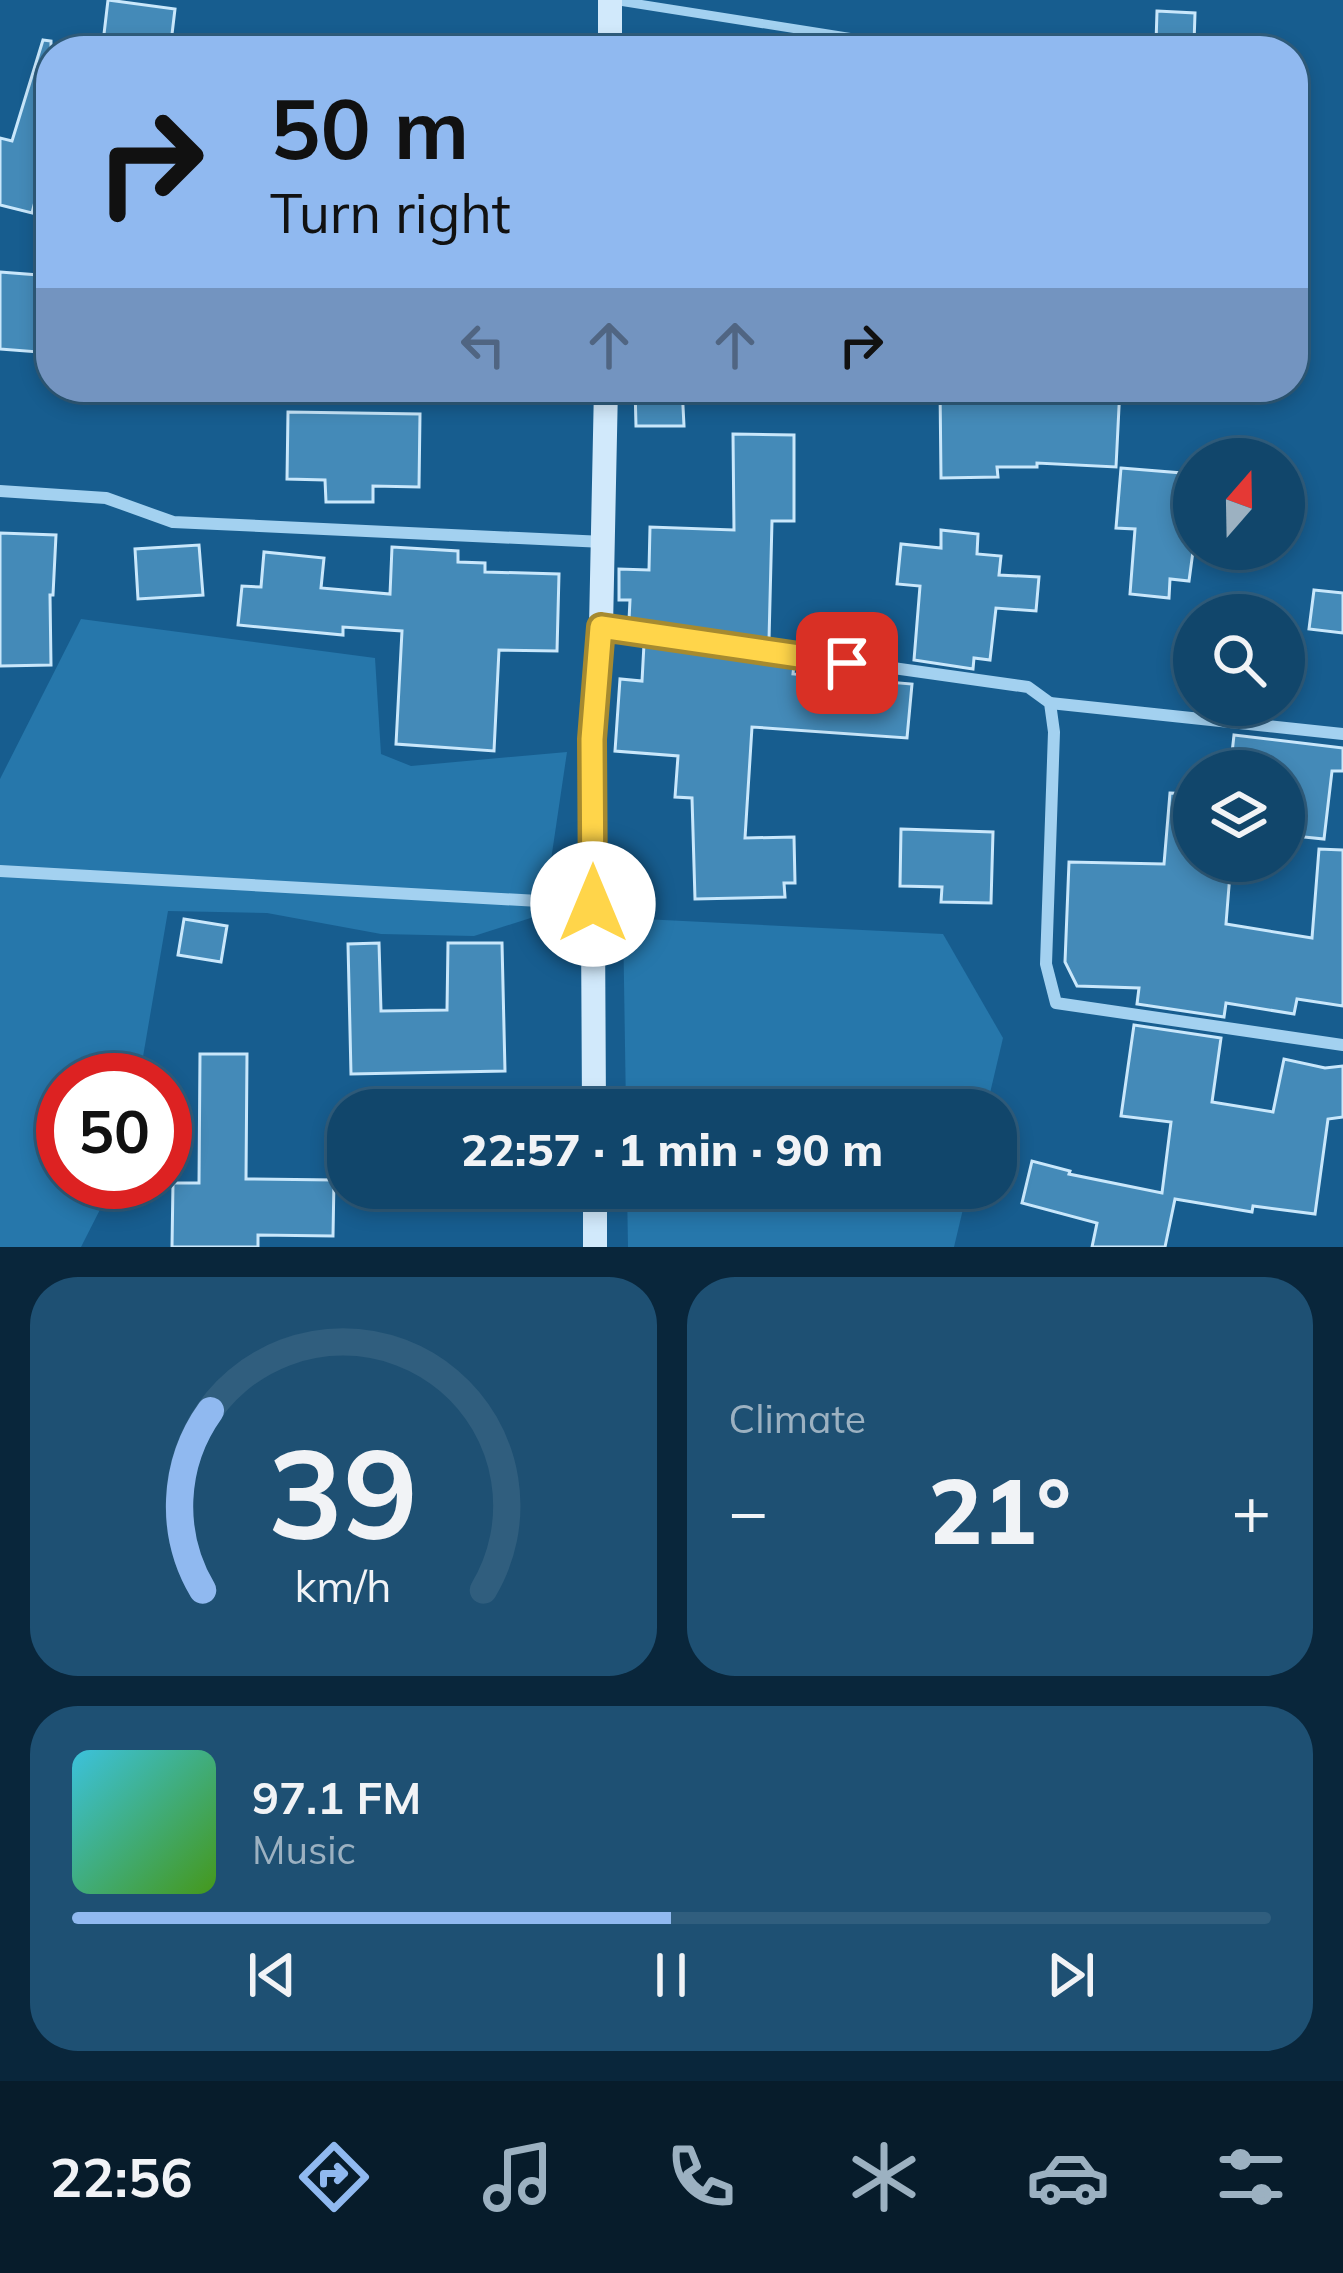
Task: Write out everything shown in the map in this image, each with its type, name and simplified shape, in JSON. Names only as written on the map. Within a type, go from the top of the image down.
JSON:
[{"type":"main road","points":[[611,36],[612,0]]},
{"type":"main road","points":[[594,1089],[592,739],[601,627],[606,402]]},
{"type":"main road","points":[[595,1209],[595,1247]]},
{"type":"street","points":[[0,491],[106,498],[173,522],[604,542]]},
{"type":"street","points":[[601,627],[1028,687],[1050,703],[1343,734]]},
{"type":"street","points":[[1050,703],[1054,731],[1046,964],[1056,1003],[1343,1045]]},
{"type":"street","points":[[0,871],[593,904]]},
{"type":"lane","points":[[612,0],[840,36]]},
{"type":"shaded area","points":[[81,619],[375,658],[381,754],[411,766],[567,752],[543,914],[474,936],[381,934],[267,913],[168,911],[144,1053],[36,1053],[36,1209],[100,1209],[81,1247],[0,1247],[0,779]]},
{"type":"shaded area","points":[[623,918],[943,934],[1003,1038],[991,1089],[626,1089]]},
{"type":"shaded area","points":[[627,1209],[963,1209],[954,1247],[628,1247]]},
{"type":"building","points":[[108,0],[175,9],[172,36],[104,36]]},
{"type":"building","points":[[1157,11],[1195,13],[1194,36],[1156,36]]},
{"type":"building","points":[[36,63],[32,213],[0,205],[0,138],[12,141]]},
{"type":"building","points":[[0,272],[36,275],[36,352],[0,349]]},
{"type":"building","points":[[635,402],[683,402],[684,426],[636,426]]},
{"type":"building","points":[[940,402],[1119,402],[1116,467],[1037,463],[1037,467],[997,467],[998,477],[941,478]]},
{"type":"building","points":[[288,412],[420,414],[419,487],[373,486],[373,502],[326,502],[325,480],[287,479]]},
{"type":"building","points":[[733,434],[794,435],[794,521],[772,521],[769,640],[629,620],[630,600],[619,600],[619,569],[649,570],[650,527],[734,530]]},
{"type":"building","points":[[1121,468],[1173,472],[1173,570],[1190,570],[1189,581],[1170,579],[1169,598],[1130,594],[1135,529],[1116,528]]},
{"type":"building","points":[[941,530],[978,534],[977,554],[1001,556],[999,575],[1039,577],[1036,611],[996,608],[990,660],[974,658],[973,669],[914,660],[920,586],[897,584],[901,544],[941,548]]},
{"type":"building","points":[[0,533],[56,535],[50,595],[51,665],[0,666]]},
{"type":"building","points":[[199,545],[203,595],[138,599],[135,549]]},
{"type":"building","points":[[392,547],[458,551],[458,562],[485,563],[485,572],[559,574],[557,651],[499,650],[494,751],[396,744],[402,631],[343,627],[343,635],[238,625],[242,586],[261,587],[264,552],[324,558],[321,588],[390,594]]},
{"type":"building","points":[[1314,590],[1343,593],[1343,633],[1309,629]]},
{"type":"building","points":[[644,644],[794,665],[793,674],[912,684],[907,738],[752,727],[745,838],[794,837],[795,883],[784,883],[785,897],[695,899],[692,798],[675,797],[678,756],[615,751],[620,679],[642,681]]},
{"type":"building","points":[[1234,735],[1343,748],[1343,771],[1332,771],[1324,839],[1305,837],[1305,750],[1232,750]]},
{"type":"building","points":[[1173,793],[1173,882],[1229,882],[1226,924],[1312,938],[1319,849],[1343,850],[1343,1006],[1297,999],[1294,1014],[1226,1003],[1224,1017],[1137,1004],[1139,988],[1077,986],[1065,962],[1069,862],[1164,864]]},
{"type":"building","points":[[901,829],[993,832],[991,903],[941,902],[942,887],[900,886]]},
{"type":"building","points":[[184,919],[227,926],[221,962],[178,955]]},
{"type":"building","points":[[379,943],[381,1011],[447,1010],[448,943],[502,943],[505,1071],[351,1074],[348,944]]},
{"type":"building","points":[[1134,1025],[1221,1038],[1212,1102],[1273,1112],[1284,1059],[1325,1068],[1343,1066],[1343,1117],[1328,1119],[1315,1214],[1253,1206],[1252,1212],[1175,1199],[1165,1247],[1092,1247],[1097,1223],[1022,1203],[1032,1161],[1069,1174],[1162,1193],[1171,1122],[1121,1116]]},
{"type":"building","points":[[200,1054],[247,1054],[246,1179],[327,1180],[333,1236],[258,1235],[258,1247],[172,1247],[173,1209],[192,1209],[192,1183],[199,1183]]},
{"type":"route","points":[[593,904],[592,739],[601,627],[847,663]]}]
